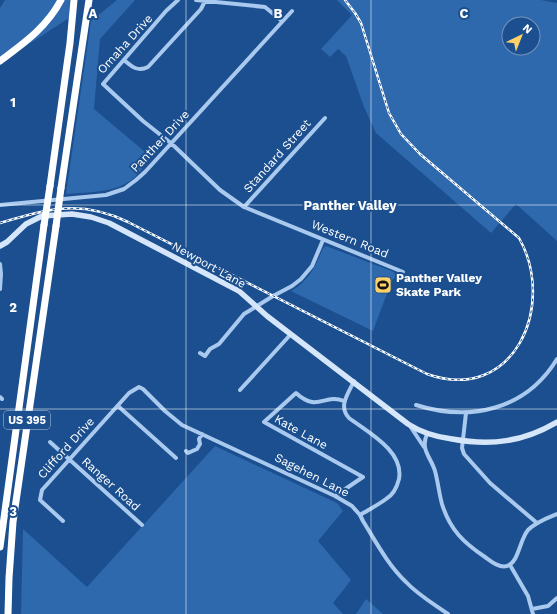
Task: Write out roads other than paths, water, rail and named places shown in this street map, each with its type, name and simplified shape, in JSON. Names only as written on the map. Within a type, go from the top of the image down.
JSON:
[{"type":"highway","points":[[0,61],[41,28],[61,0]]},
{"type":"highway","name":"US 395","points":[[8,614],[13,522],[88,1]]},
{"type":"highway","name":"US 395","points":[[0,547],[70,43],[74,4]]},
{"type":"street","name":"Omaha Drive","points":[[143,121],[103,84],[166,11],[178,0]]},
{"type":"street","points":[[196,0],[266,7],[282,21]]},
{"type":"street","points":[[124,60],[132,67],[137,69],[142,70],[148,67],[201,9],[205,1]]},
{"type":"street","name":"Panther Drive","points":[[0,206],[92,197],[115,193],[124,189],[136,180],[172,144],[292,11]]},
{"type":"street","name":"Standard Street","points":[[244,207],[325,118]]},
{"type":"street","name":"Western Road","points":[[143,121],[172,144],[220,190],[244,207],[403,272]]},
{"type":"street","name":"Newport Lane","points":[[0,246],[7,242],[26,224],[42,216],[72,214],[91,217],[112,224],[238,291],[291,334],[408,424],[427,434],[464,441],[490,443],[511,440],[532,434],[557,422]]},
{"type":"street","points":[[200,353],[205,356],[210,349],[219,344],[238,320],[251,309],[292,286],[304,276],[312,266],[323,240]]},
{"type":"street","points":[[0,264],[0,289]]},
{"type":"street","points":[[240,390],[291,334]]},
{"type":"street","points":[[416,405],[438,411],[466,413],[494,408],[519,396],[542,378],[557,359]]},
{"type":"street","points":[[354,381],[344,401],[344,409],[347,416],[389,449],[395,457],[399,467],[398,482],[390,496],[386,500],[360,515]]},
{"type":"street","name":"Clifford Drive","points":[[63,521],[40,500],[42,490],[131,391],[139,387]]},
{"type":"street","name":"Sagehen Lane","points":[[139,387],[177,421],[336,496],[352,506],[360,515],[391,564],[404,581],[448,614]]},
{"type":"street","name":"Kate Lane","points":[[336,496],[363,478],[264,422],[296,393],[305,400],[313,403],[332,399],[344,401]]},
{"type":"street","points":[[118,406],[176,458]]},
{"type":"street","points":[[466,413],[463,451],[466,456],[490,483],[537,523]]},
{"type":"street","points":[[408,424],[425,448],[435,470],[442,505],[454,530],[470,547],[496,565],[510,565],[515,560],[524,536],[537,523],[557,514]]},
{"type":"street","points":[[186,451],[188,453],[197,450],[200,444],[199,439],[202,434]]},
{"type":"street","points":[[425,448],[427,434]]},
{"type":"street","name":"Ranger Road","points":[[50,442],[142,525]]},
{"type":"street","points":[[510,565],[528,596],[533,612],[548,606],[557,598]]},
{"type":"railway","points":[[0,223],[49,210],[94,210],[128,222],[427,374],[457,380],[483,375],[504,362],[520,343],[530,319],[533,292],[530,264],[519,238],[420,154],[401,134],[389,113],[361,23],[345,0]]},
{"type":"place","name":"Panther Valley Skate Park","points":[[383,285]]},
{"type":"district","name":"Panther Valley","points":[[350,205]]}]
